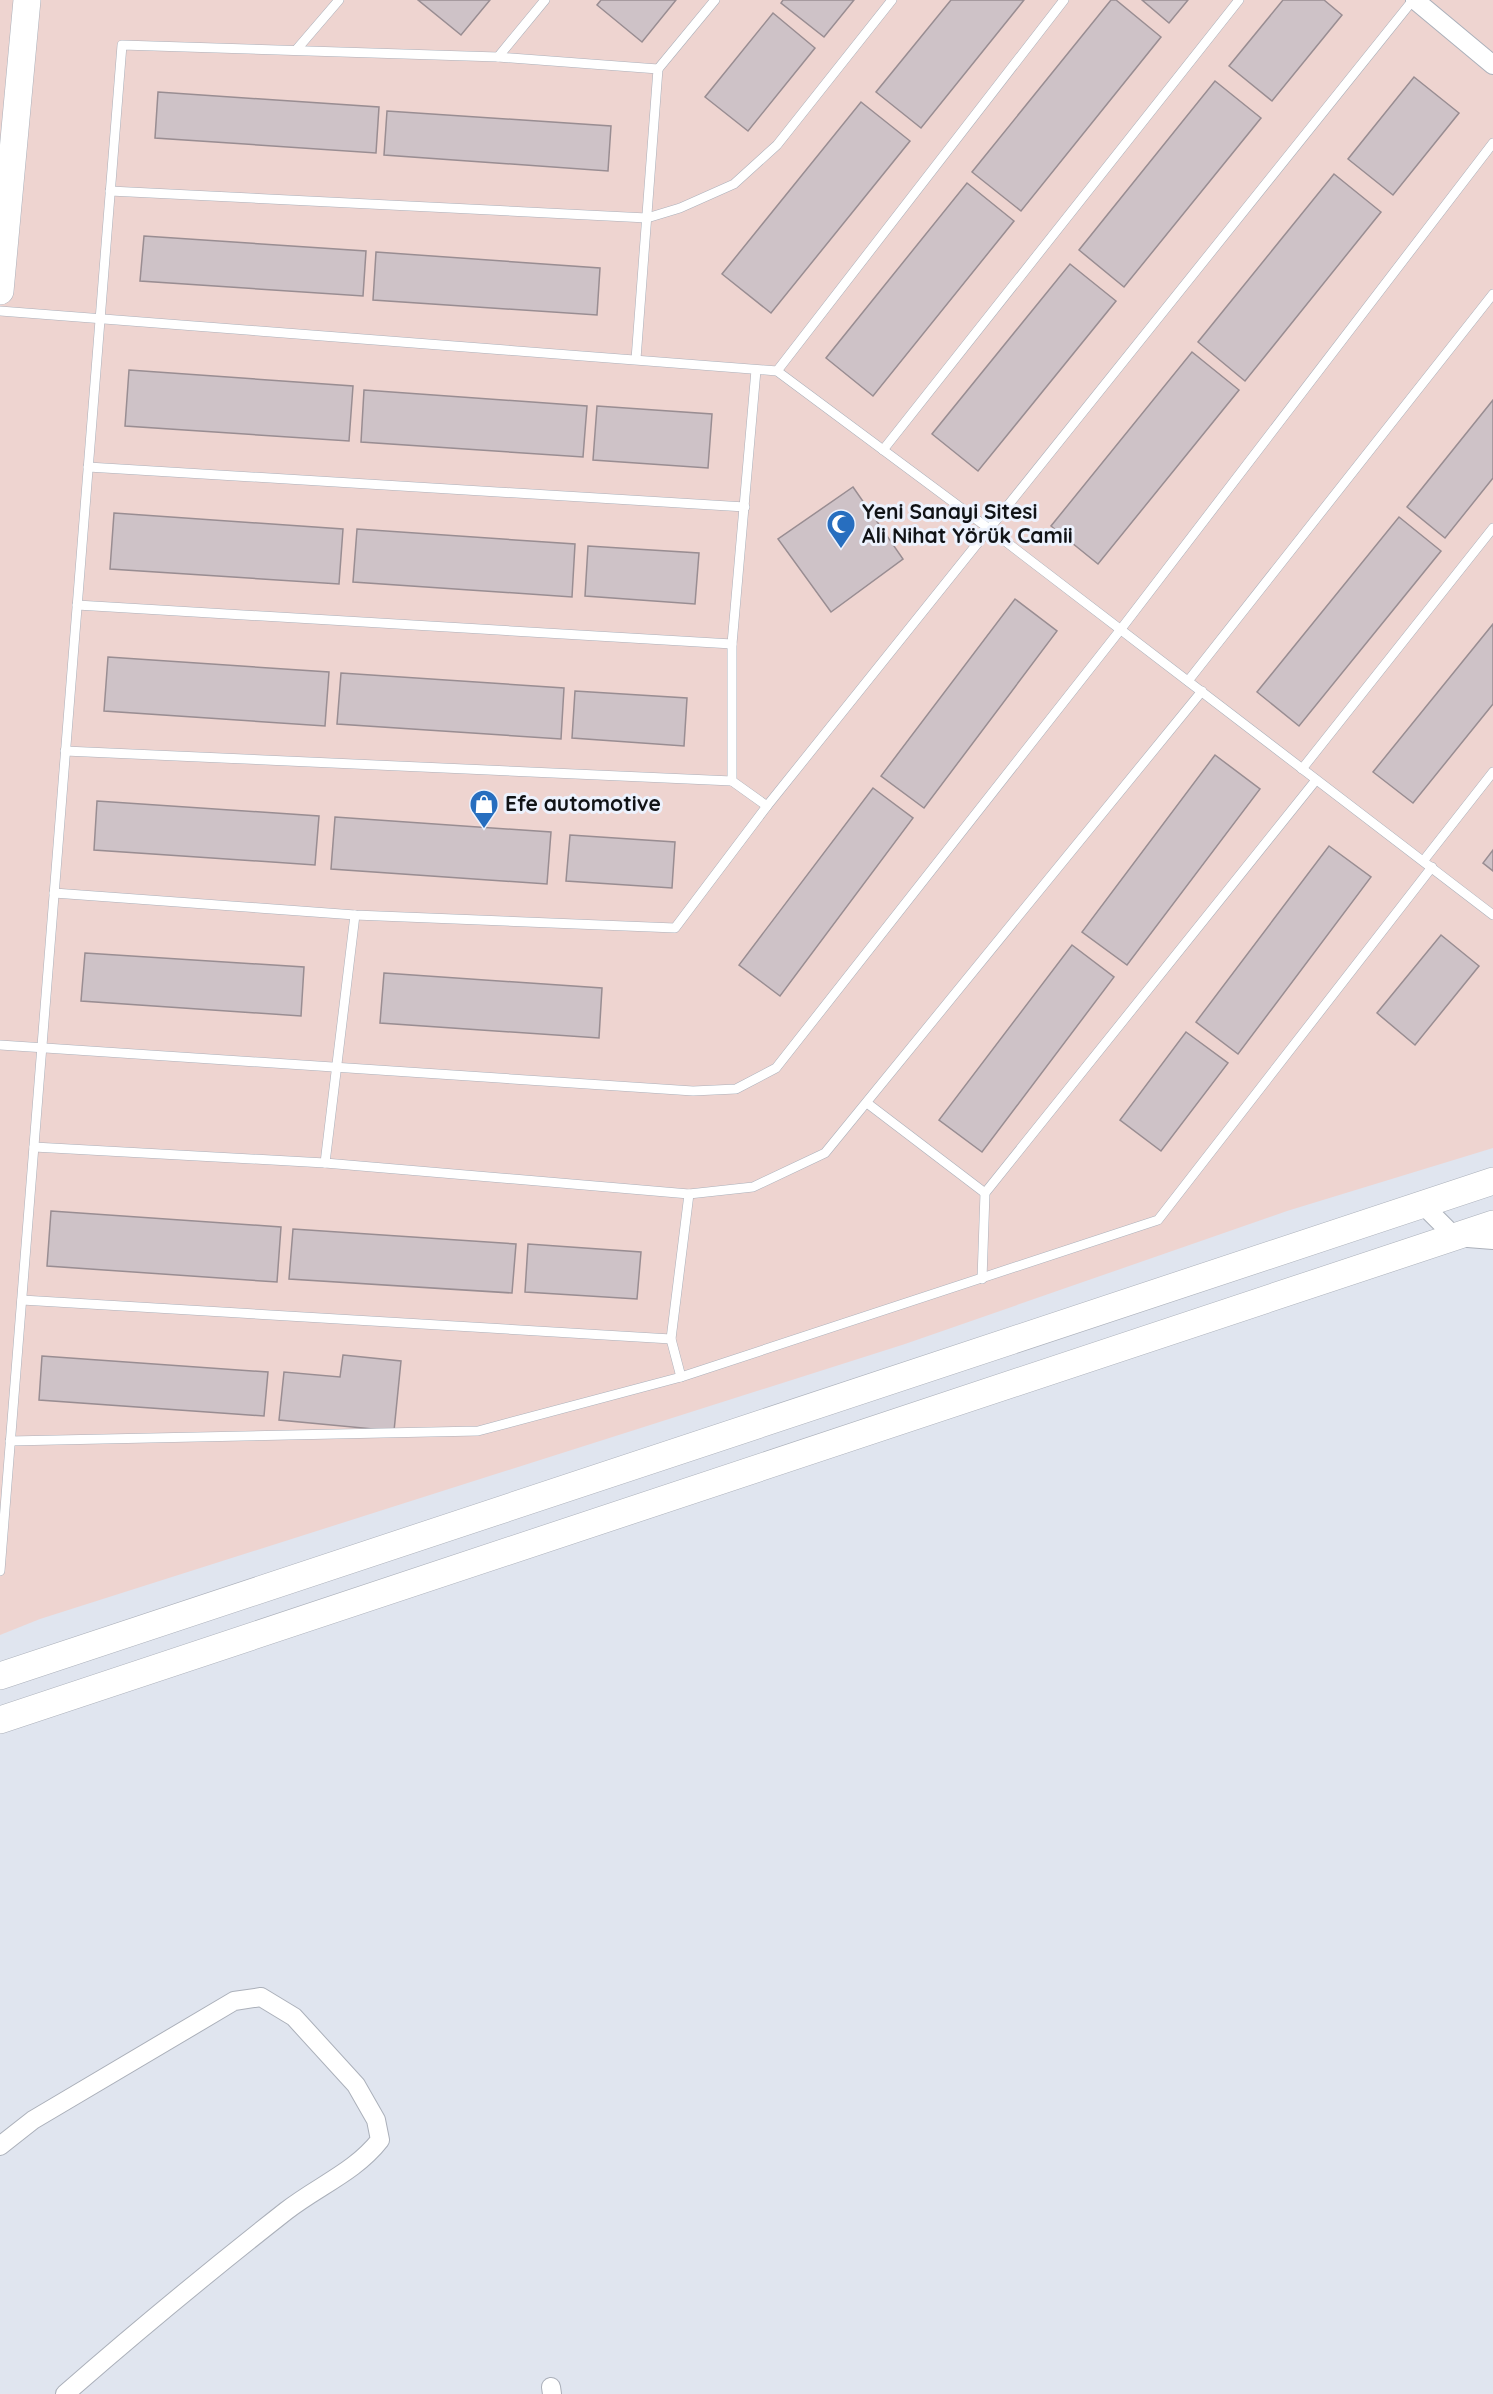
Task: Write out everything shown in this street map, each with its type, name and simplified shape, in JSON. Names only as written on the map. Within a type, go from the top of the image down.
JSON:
[{"type":"street","points":[[0,291],[27,0]]},
{"type":"street","points":[[1414,0],[1493,65]]},
{"type":"street","points":[[0,1676],[1493,1181]]},
{"type":"street","points":[[1422,1204],[1455,1237],[1493,1239]]},
{"type":"street","points":[[0,1720],[1493,1224]]},
{"type":"street","points":[[0,2146],[33,2120],[234,2001],[261,1997],[294,2017],[356,2085],[376,2120],[380,2140],[365,2159],[290,2208],[159,2312],[65,2394]]},
{"type":"lane","points":[[297,49],[339,0]]},
{"type":"lane","points":[[498,57],[545,0]]},
{"type":"lane","points":[[636,359],[658,69],[715,0]]},
{"type":"lane","points":[[111,191],[647,218],[680,208],[734,184],[777,145],[892,0]]},
{"type":"lane","points":[[777,371],[1064,0]]},
{"type":"lane","points":[[883,450],[1239,0]]},
{"type":"lane","points":[[54,893],[355,915],[675,928],[767,806],[988,528],[1414,0]]},
{"type":"lane","points":[[0,1571],[122,45],[498,57],[658,69]]},
{"type":"lane","points":[[0,1045],[693,1091],[736,1089],[776,1068],[1121,629],[1493,143]]},
{"type":"lane","points":[[1188,681],[1493,294]]},
{"type":"lane","points":[[0,311],[777,371],[1121,629],[1493,915]]},
{"type":"lane","points":[[732,781],[732,644],[756,370]]},
{"type":"lane","points":[[88,466],[745,507]]},
{"type":"lane","points":[[1302,769],[1493,528]]},
{"type":"lane","points":[[77,605],[732,644]]},
{"type":"lane","points":[[34,1147],[326,1163],[689,1194],[753,1187],[825,1153],[1202,691]]},
{"type":"lane","points":[[65,751],[732,781],[767,806]]},
{"type":"lane","points":[[10,1441],[478,1431],[681,1377],[1158,1220],[1428,863],[1493,772]]},
{"type":"lane","points":[[982,1279],[985,1193],[1316,780]]},
{"type":"lane","points":[[326,1163],[355,915]]},
{"type":"lane","points":[[867,1103],[985,1193]]},
{"type":"lane","points":[[681,1377],[671,1340],[689,1194]]},
{"type":"lane","points":[[22,1300],[671,1340]]},
{"type":"shaded area","points":[[0,0],[1493,0],[1493,1148],[1287,1211],[905,1344],[40,1619],[0,1635]]},
{"type":"building","points":[[418,0],[490,0],[461,35]]},
{"type":"building","points":[[601,0],[676,0],[642,42],[597,5]]},
{"type":"building","points":[[783,0],[854,0],[824,37],[781,3]]},
{"type":"building","points":[[951,0],[1024,0],[921,128],[876,92]]},
{"type":"building","points":[[1111,0],[1116,0],[1161,37],[1021,211],[972,172]]},
{"type":"building","points":[[1142,0],[1188,0],[1169,23]]},
{"type":"building","points":[[1283,0],[1324,0],[1342,15],[1272,101],[1229,66]]},
{"type":"building","points":[[773,13],[815,48],[748,131],[705,97]]},
{"type":"building","points":[[1414,77],[1459,113],[1393,195],[1348,159]]},
{"type":"building","points":[[1215,81],[1261,118],[1124,287],[1079,250]]},
{"type":"building","points":[[158,92],[379,107],[376,153],[155,138]]},
{"type":"building","points":[[861,102],[910,141],[771,313],[722,274]]},
{"type":"building","points":[[387,111],[611,126],[608,171],[384,155]]},
{"type":"building","points":[[1334,174],[1381,212],[1245,381],[1198,342]]},
{"type":"building","points":[[967,183],[1014,221],[873,396],[826,358]]},
{"type":"building","points":[[144,236],[366,251],[363,296],[140,281]]},
{"type":"building","points":[[376,252],[600,268],[597,315],[373,300]]},
{"type":"building","points":[[1070,264],[1116,301],[978,471],[932,434]]},
{"type":"building","points":[[1192,352],[1239,390],[1098,564],[1051,526]]},
{"type":"building","points":[[129,370],[353,386],[349,441],[125,426]]},
{"type":"building","points":[[364,390],[587,406],[583,457],[361,442]]},
{"type":"building","points":[[1493,400],[1493,478],[1445,538],[1407,507]]},
{"type":"building","points":[[597,406],[712,414],[708,468],[593,460]]},
{"type":"building","name":"Yeni Sanayi Sitesi Ali Nihat Yörük Camii","points":[[853,487],[903,559],[831,612],[778,539]]},
{"type":"building","points":[[114,513],[343,529],[339,584],[110,569]]},
{"type":"building","points":[[1399,517],[1441,551],[1299,726],[1257,692]]},
{"type":"building","points":[[357,529],[575,544],[572,597],[353,582]]},
{"type":"building","points":[[588,546],[699,553],[695,604],[585,596]]},
{"type":"building","points":[[1015,599],[1057,631],[924,808],[881,776]]},
{"type":"building","points":[[1493,624],[1493,704],[1413,803],[1373,772]]},
{"type":"building","points":[[108,657],[329,672],[325,726],[104,711]]},
{"type":"building","points":[[341,673],[564,688],[561,739],[337,724]]},
{"type":"building","points":[[575,691],[687,698],[684,746],[572,738]]},
{"type":"building","points":[[1215,755],[1260,789],[1127,965],[1082,932]]},
{"type":"building","points":[[873,788],[913,818],[780,996],[739,965]]},
{"type":"building","points":[[97,801],[319,816],[315,865],[94,850]]},
{"type":"building","points":[[335,817],[551,832],[547,884],[331,869]]},
{"type":"building","points":[[570,835],[675,842],[672,888],[566,881]]},
{"type":"building","points":[[1329,846],[1371,877],[1238,1054],[1196,1022]]},
{"type":"building","points":[[1493,850],[1493,871],[1483,863]]},
{"type":"building","points":[[1441,935],[1479,966],[1415,1045],[1377,1013]]},
{"type":"building","points":[[1072,945],[1114,977],[982,1152],[939,1120]]},
{"type":"building","points":[[85,953],[304,967],[301,1016],[81,1001]]},
{"type":"building","points":[[384,973],[602,988],[599,1038],[380,1023]]},
{"type":"building","points":[[1186,1032],[1228,1063],[1161,1151],[1120,1120]]},
{"type":"building","points":[[51,1211],[281,1227],[277,1282],[47,1266]]},
{"type":"building","points":[[293,1229],[516,1244],[512,1293],[289,1279]]},
{"type":"building","points":[[528,1244],[641,1252],[637,1299],[525,1292]]},
{"type":"building","points":[[343,1355],[401,1361],[394,1431],[279,1420],[284,1372],[340,1377]]},
{"type":"building","points":[[42,1356],[268,1372],[264,1416],[39,1400]]},
{"type":"place","name":"Yeni Sanayi Sitesi Ali Nihat Yörük Camii","points":[[841,550]]},
{"type":"place","name":"Efe automotive","points":[[484,830]]}]
